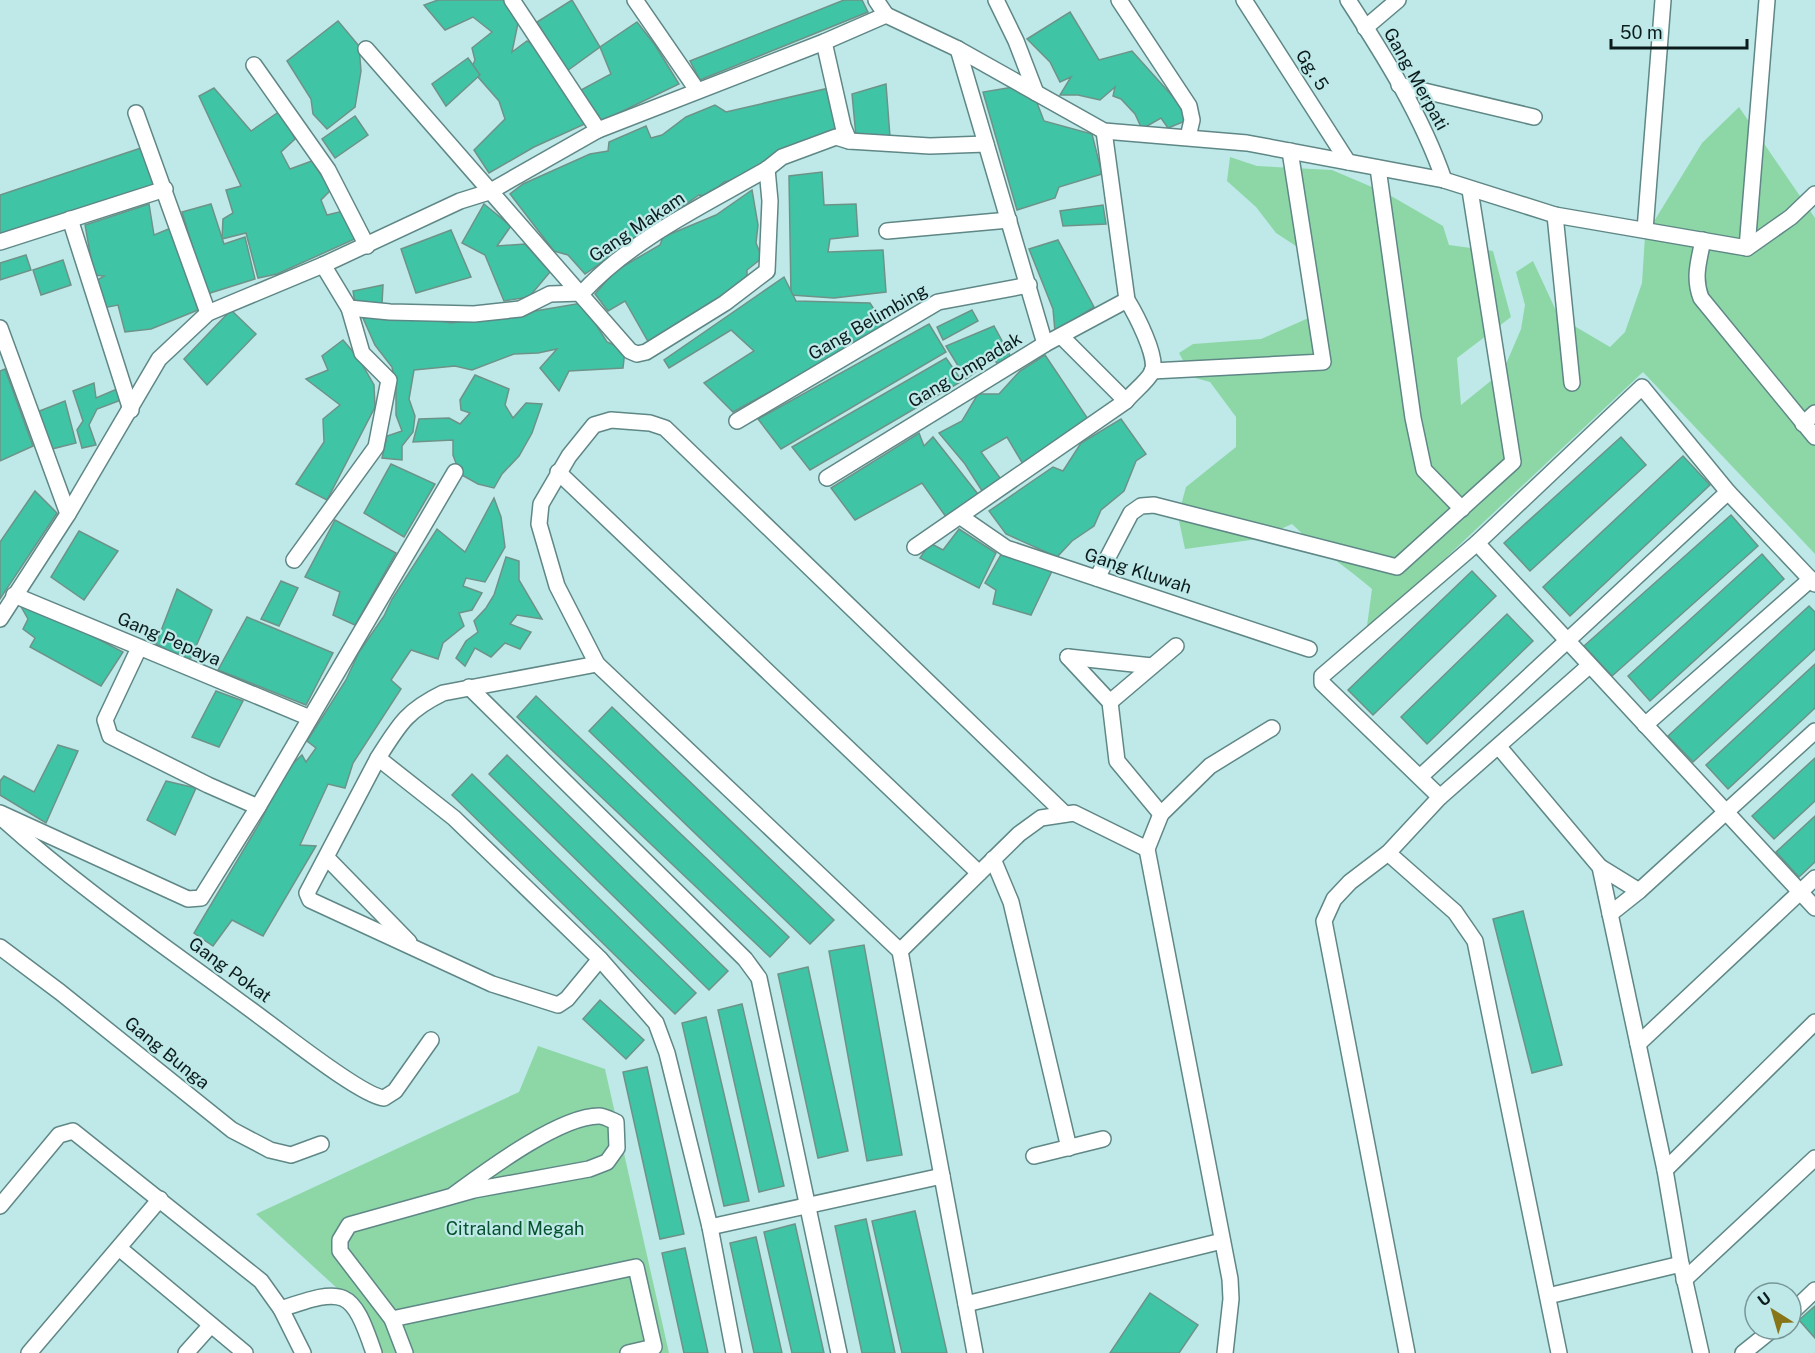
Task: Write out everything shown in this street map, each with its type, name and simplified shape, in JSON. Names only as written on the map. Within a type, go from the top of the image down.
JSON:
[{"type":"street","points":[[512,0],[598,130]]},
{"type":"street","points":[[635,0],[697,90]]},
{"type":"street","points":[[876,0],[886,15],[958,49],[1104,131],[1247,143],[1444,180],[1555,215],[1747,248],[1791,217],[1815,194]]},
{"type":"street","points":[[996,0],[1016,41],[1036,93]]},
{"type":"street","points":[[1119,0],[1189,106],[1192,120],[1188,137]]},
{"type":"street","name":"Gg. 5","points":[[1244,0],[1348,162]]},
{"type":"street","name":"Gang Merpati","points":[[1348,0],[1399,85],[1428,139],[1444,180]]},
{"type":"street","points":[[1365,28],[1398,0]]},
{"type":"street","points":[[1645,230],[1663,0]]},
{"type":"street","points":[[1747,248],[1767,0]]},
{"type":"street","points":[[0,619],[68,514],[159,360],[208,313],[367,246],[460,201],[489,192],[598,130],[824,42],[886,15]]},
{"type":"street","points":[[824,42],[843,126],[849,141]]},
{"type":"street","points":[[958,49],[1046,344]]},
{"type":"street","points":[[366,50],[489,192],[582,293],[630,351],[637,354],[646,352],[725,303],[767,272],[770,201],[767,169]]},
{"type":"street","points":[[254,64],[328,170],[367,246]]},
{"type":"street","points":[[1399,85],[1534,117]]},
{"type":"street","points":[[136,113],[208,313]]},
{"type":"street","points":[[915,547],[1126,400],[1152,371],[1153,363],[1139,320],[1126,300],[1104,131]]},
{"type":"street","name":"Gang Makam","points":[[582,293],[605,268],[636,246],[767,169],[782,157],[836,137],[849,141],[930,146],[986,144]]},
{"type":"street","points":[[1152,371],[1323,362],[1290,151]]},
{"type":"street","points":[[1378,168],[1413,418],[1424,470],[1462,508]]},
{"type":"street","points":[[0,242],[165,189]]},
{"type":"street","points":[[1097,578],[1125,522],[1141,506],[1154,505],[1397,567],[1513,462],[1470,190]]},
{"type":"street","points":[[1555,215],[1572,383]]},
{"type":"street","points":[[70,219],[131,410]]},
{"type":"street","points":[[887,231],[1008,220]]},
{"type":"street","points":[[1703,240],[1696,273],[1696,284],[1701,298],[1809,418],[1815,437]]},
{"type":"street","points":[[294,560],[376,447],[389,380],[362,353],[349,308],[323,265]]},
{"type":"street","name":"Gang Belimbing","points":[[737,421],[938,302],[1029,285]]},
{"type":"street","points":[[349,308],[390,312],[474,314],[520,309],[550,294],[582,293]]},
{"type":"street","name":"Gang Cmpadak","points":[[827,478],[1046,344],[1126,300]]},
{"type":"street","points":[[0,328],[5,356],[68,514]]},
{"type":"street","points":[[1061,336],[1126,400]]},
{"type":"street","points":[[1440,797],[1322,683],[1323,674],[1477,543],[1642,387],[1728,492],[1813,582],[1645,725]]},
{"type":"street","points":[[975,1353],[900,951],[597,664],[557,586],[539,524],[541,504],[558,472],[581,438],[594,425],[611,420],[631,420],[665,428],[1065,814]]},
{"type":"street","points":[[0,814],[188,899],[197,899],[207,893],[455,471]]},
{"type":"street","points":[[558,472],[979,873]]},
{"type":"street","points":[[1420,777],[1728,492]]},
{"type":"street","name":"Gang Kluwah","points":[[961,517],[1006,548],[1309,649]]},
{"type":"street","points":[[1477,543],[1815,908]]},
{"type":"street","name":"Gang Pepaya","points":[[14,595],[310,718]]},
{"type":"street","points":[[1110,702],[1176,646]]},
{"type":"street","points":[[139,648],[105,720],[110,736],[258,807]]},
{"type":"street","points":[[1152,666],[1068,657],[1110,702],[1117,761],[1161,814]]},
{"type":"street","points":[[597,664],[443,693],[423,703],[402,719],[378,758],[307,893],[310,900],[492,984],[558,1005],[567,999],[600,959]]},
{"type":"street","points":[[1407,1353],[1324,921],[1334,899],[1350,882],[1388,853],[1440,797],[1589,666]]},
{"type":"street","points":[[470,687],[745,959],[759,978],[839,1353]]},
{"type":"street","points":[[1225,1353],[1231,1299],[1147,849],[1161,814],[1210,766],[1272,728]]},
{"type":"street","points":[[1610,914],[1639,891],[1725,810],[1815,731]]},
{"type":"street","points":[[1499,747],[1600,867],[1639,891]]},
{"type":"street","points":[[378,758],[454,818],[600,959],[656,1023],[667,1053],[710,1227],[734,1353]]},
{"type":"street","points":[[900,951],[1019,834],[1041,818],[1074,813],[1147,849]]},
{"type":"street","name":"Gang Pokat","points":[[0,814],[49,860],[321,1061],[370,1094],[384,1098],[395,1091],[431,1040]]},
{"type":"street","points":[[49,860],[61,842]]},
{"type":"street","points":[[1388,853],[1455,912],[1475,941],[1559,1353]]},
{"type":"street","points":[[327,858],[415,949]]},
{"type":"street","points":[[993,859],[1011,902],[1069,1148]]},
{"type":"street","points":[[1600,867],[1665,1170],[1682,1272],[1701,1353]]},
{"type":"street","points":[[1638,1044],[1815,878]]},
{"type":"street","name":"Gang Bunga","points":[[0,947],[60,992],[232,1130],[270,1150],[291,1155],[321,1144]]},
{"type":"street","points":[[1665,1170],[1815,1022]]},
{"type":"street","points":[[405,1353],[392,1319],[352,1270],[340,1251],[340,1240],[349,1225],[453,1196],[589,1168],[607,1161],[617,1148],[616,1122],[600,1115],[573,1121],[494,1166],[453,1196]]},
{"type":"street","points":[[0,1206],[59,1135],[73,1131],[261,1281],[281,1310],[303,1353]]},
{"type":"street","points":[[1034,1156],[1103,1139]]},
{"type":"street","points":[[1548,1296],[1682,1272],[1815,1158]]},
{"type":"street","points":[[710,1227],[942,1176]]},
{"type":"street","points":[[28,1353],[160,1199]]},
{"type":"street","points":[[966,1304],[1222,1241]]},
{"type":"street","points":[[119,1248],[245,1353]]},
{"type":"street","points":[[392,1319],[636,1267],[654,1347],[628,1353]]},
{"type":"street","points":[[1803,1302],[1815,1290]]},
{"type":"street","points":[[281,1310],[317,1297],[345,1297],[362,1317],[374,1353]]},
{"type":"street","points":[[186,1353],[211,1325]]},
{"type":"street","points":[[1743,1353],[1760,1341]]},
{"type":"green space","points":[[1739,107],[1815,218],[1815,554],[1643,372],[1366,633],[1372,589],[1292,524],[1258,539],[1185,549],[1178,516],[1186,487],[1236,447],[1236,417],[1210,382],[1192,377],[1179,353],[1193,344],[1261,339],[1313,316],[1302,250],[1276,233],[1256,207],[1227,181],[1230,157],[1257,166],[1332,170],[1386,193],[1443,226],[1449,245],[1493,251],[1511,317],[1457,358],[1461,405],[1503,371],[1521,329],[1525,305],[1516,272],[1533,261],[1559,317],[1610,347],[1625,332],[1642,283],[1645,236],[1702,143]]},
{"type":"green space","name":"Citraland Megah","points":[[538,1046],[605,1069],[669,1353],[380,1353],[339,1290],[256,1214],[519,1092]]},
{"type":"building","points":[[438,0],[506,0],[518,23],[512,52],[527,41],[536,47],[587,123],[534,147],[489,173],[474,150],[505,119],[499,101],[471,69],[475,60],[472,48],[492,32],[473,17],[445,30],[424,5]]},
{"type":"building","points":[[572,0],[600,47],[567,71],[537,22]]},
{"type":"building","points":[[844,0],[862,0],[868,12],[700,80],[690,61]]},
{"type":"building","points":[[1070,12],[1099,60],[1132,51],[1175,99],[1188,120],[1168,128],[1161,118],[1142,129],[1135,114],[1121,99],[1113,96],[1115,87],[1100,100],[1078,95],[1060,95],[1071,77],[1060,82],[1050,62],[1027,39]]},
{"type":"building","points":[[338,21],[359,46],[361,71],[355,107],[327,129],[313,114],[311,99],[287,61]]},
{"type":"building","points":[[637,22],[655,45],[679,84],[602,121],[581,90],[611,74],[600,47]]},
{"type":"building","points":[[468,58],[480,75],[446,106],[432,84]]},
{"type":"building","points":[[886,84],[890,137],[856,136],[852,94]]},
{"type":"building","points":[[1019,86],[1037,103],[1044,121],[1092,134],[1102,174],[1059,187],[1055,198],[1017,210],[983,92]]},
{"type":"building","points":[[214,88],[251,131],[280,111],[295,139],[281,152],[290,169],[312,161],[331,190],[321,200],[327,215],[343,211],[357,238],[277,274],[258,278],[246,233],[222,239],[223,219],[233,213],[226,190],[241,186],[199,96]]},
{"type":"building","points":[[829,88],[838,131],[741,178],[724,182],[708,196],[699,195],[585,274],[568,255],[554,251],[510,194],[523,184],[590,154],[608,151],[609,142],[646,126],[651,138],[662,135],[686,117],[715,105],[726,112]]},
{"type":"building","points":[[355,116],[368,135],[335,158],[322,139]]},
{"type":"building","points":[[141,148],[157,185],[0,238],[0,195]]},
{"type":"building","points":[[822,172],[824,205],[856,204],[858,236],[830,239],[828,252],[883,250],[886,292],[834,298],[791,295],[789,176]]},
{"type":"building","points":[[752,190],[758,225],[756,243],[762,258],[747,270],[747,282],[650,345],[625,301],[608,311],[595,294],[615,271],[660,245],[663,237],[716,215]]},
{"type":"building","points":[[149,204],[154,235],[171,228],[198,310],[151,329],[125,332],[118,305],[103,308],[96,281],[104,276],[94,275],[85,225]]},
{"type":"building","points":[[211,204],[224,244],[245,237],[255,279],[207,294],[182,212]]},
{"type":"building","points":[[484,204],[511,226],[497,246],[525,244],[550,272],[529,297],[504,301],[485,255],[462,243]]},
{"type":"building","points":[[1103,205],[1106,224],[1063,226],[1060,211]]},
{"type":"building","points":[[451,230],[471,277],[416,293],[401,249]]},
{"type":"building","points":[[1058,240],[1094,307],[1055,332],[1053,309],[1029,249]]},
{"type":"building","points":[[26,255],[31,270],[0,280],[0,263]]},
{"type":"building","points":[[63,260],[71,285],[41,295],[33,270]]},
{"type":"building","points":[[784,277],[796,301],[870,303],[886,328],[733,412],[704,383],[754,351],[731,330],[669,368],[664,360]]},
{"type":"building","points":[[383,285],[382,304],[355,303],[353,291]]},
{"type":"building","points":[[582,303],[607,342],[625,350],[623,368],[569,371],[559,391],[540,368],[557,349],[514,354],[472,370],[455,366],[414,370],[409,399],[415,416],[413,432],[402,446],[402,460],[382,458],[387,436],[402,431],[396,415],[396,387],[392,367],[375,345],[363,318],[422,317],[451,323],[502,316],[523,317],[535,311]]},
{"type":"building","points":[[231,310],[256,334],[207,385],[184,359]]},
{"type":"building","points":[[972,310],[978,321],[943,340],[937,327]]},
{"type":"building","points":[[929,324],[946,352],[781,449],[758,419]]},
{"type":"building","points":[[994,326],[1012,359],[999,366],[994,359],[966,379],[946,346]]},
{"type":"building","points":[[343,340],[359,359],[374,385],[375,407],[327,500],[296,484],[324,442],[323,419],[340,405],[306,379],[328,370],[322,356]]},
{"type":"building","points":[[1045,355],[1088,419],[1024,466],[1007,437],[981,452],[1003,482],[984,494],[965,464],[939,433],[962,421],[978,394],[999,394],[1020,371]]},
{"type":"building","points":[[946,358],[962,381],[810,470],[792,447]]},
{"type":"building","points":[[5,369],[33,446],[0,461],[0,371]]},
{"type":"building","points":[[475,375],[509,389],[505,405],[513,418],[526,403],[542,404],[532,433],[519,456],[502,474],[494,488],[478,484],[460,474],[453,455],[453,440],[413,442],[419,419],[449,418],[460,424],[470,413],[461,410],[460,400]]},
{"type":"building","points":[[94,383],[96,398],[117,389],[121,400],[97,409],[89,425],[96,445],[82,448],[77,430],[83,421],[73,391]]},
{"type":"building","points":[[65,401],[76,443],[48,450],[37,412]]},
{"type":"building","points":[[1121,419],[1146,454],[1136,461],[1124,491],[1101,510],[1094,526],[1072,541],[1057,557],[1006,534],[989,511],[1053,467],[1063,471],[1081,443]]},
{"type":"building","points":[[919,433],[924,446],[933,437],[981,498],[951,524],[922,483],[855,520],[831,488]]},
{"type":"building","points":[[1621,437],[1646,465],[1530,571],[1504,543]]},
{"type":"building","points":[[1683,456],[1710,485],[1570,616],[1543,587]]},
{"type":"building","points":[[391,464],[435,484],[404,537],[364,513]]},
{"type":"building","points":[[35,491],[57,513],[0,599],[0,542]]},
{"type":"building","points":[[494,498],[501,517],[505,547],[485,582],[466,578],[463,586],[482,593],[472,610],[459,613],[464,626],[443,643],[438,659],[411,650],[391,680],[401,689],[353,763],[345,788],[328,784],[300,845],[316,846],[263,936],[232,920],[213,946],[194,933],[259,824],[288,768],[302,755],[306,762],[316,748],[307,741],[346,680],[359,652],[384,616],[392,599],[437,529],[465,552]]},
{"type":"building","points":[[1731,515],[1758,546],[1612,676],[1584,646]]},
{"type":"building","points":[[335,520],[396,553],[355,625],[333,615],[340,592],[305,577]]},
{"type":"building","points":[[959,529],[996,553],[979,588],[920,558],[930,543],[943,550]]},
{"type":"building","points":[[79,531],[118,551],[84,600],[51,577]]},
{"type":"building","points":[[1002,553],[1053,569],[1031,615],[993,604],[996,590],[985,583]]},
{"type":"building","points":[[1762,554],[1784,579],[1650,701],[1628,676]]},
{"type":"building","points":[[506,557],[519,561],[519,580],[542,619],[517,615],[510,624],[531,632],[520,649],[505,643],[491,657],[475,648],[465,666],[456,658],[466,641],[478,632],[474,621],[494,595]]},
{"type":"building","points":[[1472,571],[1496,596],[1373,715],[1348,690]]},
{"type":"building","points":[[281,581],[298,588],[279,626],[261,619]]},
{"type":"building","points":[[177,589],[212,610],[189,662],[156,644]]},
{"type":"building","points":[[15,596],[123,652],[101,686],[30,647],[35,638],[23,629],[28,619]]},
{"type":"building","points":[[1809,606],[1815,612],[1815,649],[1693,762],[1668,736]]},
{"type":"building","points":[[1507,614],[1533,641],[1427,744],[1401,717]]},
{"type":"building","points":[[247,617],[333,653],[306,705],[218,670]]},
{"type":"building","points":[[1815,664],[1815,708],[1728,789],[1706,765]]},
{"type":"building","points":[[216,691],[243,701],[219,747],[192,737]]},
{"type":"building","points":[[536,696],[789,937],[770,957],[517,717]]},
{"type":"building","points":[[612,707],[834,920],[810,944],[589,731]]},
{"type":"building","points":[[58,745],[78,751],[46,823],[0,795],[0,781],[4,776],[34,792]]},
{"type":"building","points":[[507,755],[728,971],[709,990],[489,774]]},
{"type":"building","points":[[1815,758],[1815,801],[1774,839],[1752,816]]},
{"type":"building","points":[[472,774],[696,993],[675,1014],[452,795]]},
{"type":"building","points":[[166,781],[196,788],[175,835],[147,820]]},
{"type":"building","points":[[1815,816],[1815,862],[1799,877],[1776,852]]},
{"type":"building","points":[[1523,911],[1562,1065],[1532,1073],[1493,919]]},
{"type":"building","points":[[864,945],[902,1155],[867,1161],[829,951]]},
{"type":"building","points":[[808,967],[848,1151],[818,1158],[778,974]]},
{"type":"building","points":[[600,1000],[644,1040],[626,1059],[583,1019]]},
{"type":"building","points":[[742,1004],[784,1186],[759,1192],[718,1010]]},
{"type":"building","points":[[706,1017],[749,1201],[724,1206],[682,1023]]},
{"type":"building","points":[[647,1067],[684,1234],[660,1239],[623,1072]]},
{"type":"building","points":[[915,1211],[947,1353],[902,1353],[872,1221]]},
{"type":"building","points":[[866,1219],[895,1353],[862,1353],[835,1226]]},
{"type":"building","points":[[795,1224],[824,1353],[792,1353],[764,1232]]},
{"type":"building","points":[[756,1237],[782,1353],[754,1353],[730,1243]]},
{"type":"building","points":[[685,1248],[708,1353],[684,1353],[662,1253]]},
{"type":"building","points":[[1150,1293],[1198,1325],[1179,1353],[1110,1353]]},
{"type":"building","points":[[1815,1306],[1815,1338],[1803,1324],[1803,1316]]}]
